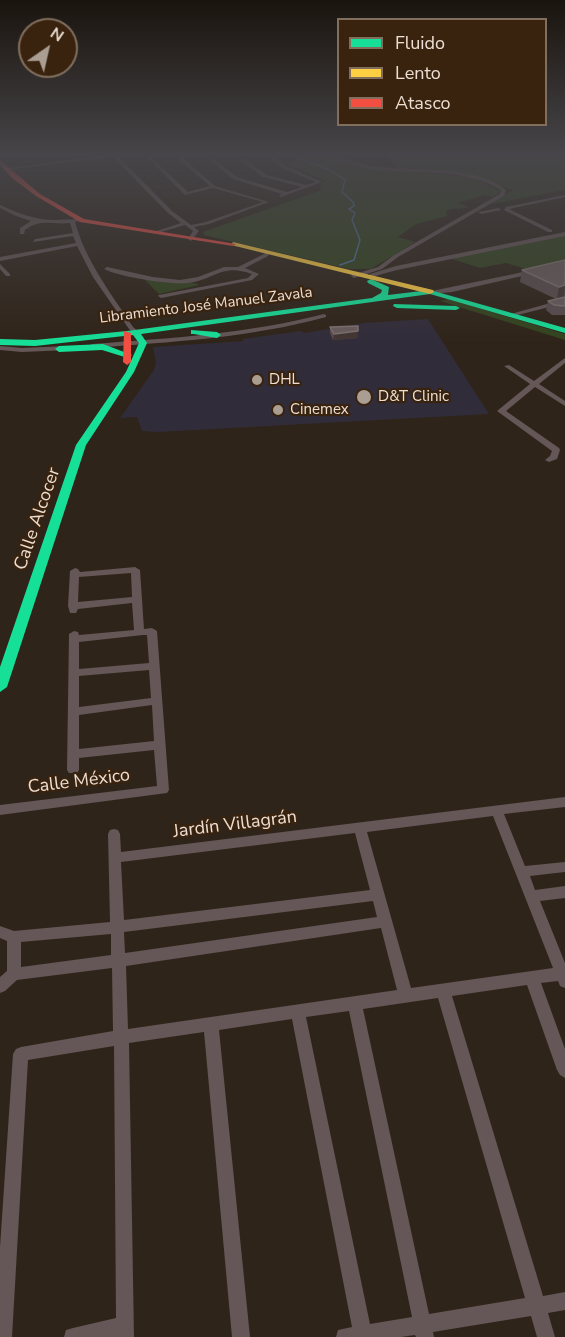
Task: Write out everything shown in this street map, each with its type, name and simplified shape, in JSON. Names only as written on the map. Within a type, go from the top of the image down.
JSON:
[{"type":"street","points":[[29,218],[49,223],[76,221],[156,233],[190,232],[356,275]]},
{"type":"street","points":[[72,218],[76,221]]},
{"type":"street","points":[[176,218],[190,232],[266,255],[356,275],[565,232]]},
{"type":"street","points":[[190,232],[221,218]]},
{"type":"street","points":[[369,301],[386,292],[383,287],[385,268],[461,218]]},
{"type":"street","points":[[435,234],[448,231],[470,218]]},
{"type":"street","points":[[527,218],[553,231]]},
{"type":"street","points":[[22,233],[22,229],[35,220]]},
{"type":"street","points":[[76,221],[75,234],[78,244],[132,345]]},
{"type":"street","points":[[385,268],[553,231],[565,232]]},
{"type":"street","points":[[35,241],[75,234]]},
{"type":"street","points":[[0,259],[78,244]]},
{"type":"street","points":[[240,268],[266,255]]},
{"type":"street","points":[[107,269],[175,282],[194,279],[219,268],[240,268],[256,276],[161,296]]},
{"type":"street","points":[[385,268],[439,297],[565,341]]},
{"type":"street","points":[[397,306],[544,270]]},
{"type":"street","points":[[194,279],[205,288]]},
{"type":"street","points":[[397,306],[439,297],[565,331]]},
{"type":"street","name":"Libramiento José Manuel Zavala","points":[[132,345],[194,332],[324,316],[369,301],[439,297]]},
{"type":"street","points":[[510,315],[565,301]]},
{"type":"street","name":"Libramiento José Manuel Zavala","points":[[0,345],[45,348],[132,345],[352,308],[397,306]]},
{"type":"street","points":[[0,353],[104,346],[117,348],[280,327],[324,316]]},
{"type":"street","points":[[194,332],[217,335]]},
{"type":"street","points":[[0,345],[22,350]]},
{"type":"street","name":"Calle Alcocer","points":[[0,687],[81,445],[132,345]]},
{"type":"street","points":[[549,460],[554,457],[556,450],[501,411],[565,360]]},
{"type":"street","points":[[507,366],[565,404]]},
{"type":"street","points":[[136,600],[73,609],[75,573],[135,570],[139,633]]},
{"type":"street","points":[[73,754],[159,745],[152,631],[74,636],[73,712],[73,754],[73,770]]},
{"type":"street","points":[[74,674],[153,666]]},
{"type":"street","points":[[73,712],[156,701]]},
{"type":"street","name":"Calle México","points":[[0,810],[163,790],[159,745]]},
{"type":"street","name":"Jardín Villagrán","points":[[115,858],[565,802]]},
{"type":"street","points":[[3,1337],[21,1054],[211,1024],[564,976],[497,811]]},
{"type":"street","points":[[360,828],[406,996]]},
{"type":"street","points":[[74,1337],[125,1331],[121,1037],[114,834]]},
{"type":"street","points":[[521,872],[565,867]]},
{"type":"street","points":[[531,896],[565,892]]},
{"type":"street","points":[[0,932],[14,937],[118,927],[377,895]]},
{"type":"street","points":[[0,986],[14,974],[384,922]]},
{"type":"street","points":[[14,937],[14,974]]},
{"type":"street","points":[[532,979],[565,1070]]},
{"type":"street","points":[[443,991],[546,1337]]},
{"type":"street","points":[[355,1004],[424,1330]]},
{"type":"street","points":[[298,1012],[357,1336],[424,1330],[565,1301]]},
{"type":"street","points":[[211,1024],[241,1337]]},
{"type":"shaded area","points":[[428,319],[489,414],[158,432],[142,431],[137,417],[120,418],[154,370],[156,363],[153,347],[244,341],[242,339],[301,331],[304,333],[364,323]]},
{"type":"green space","points":[[242,218],[438,218],[416,224],[398,237],[415,242],[371,269],[349,269],[204,235],[203,232]]},
{"type":"green space","points":[[565,232],[565,263],[529,270],[506,263],[480,268],[446,257]]},
{"type":"green space","points":[[142,277],[182,281],[199,285],[159,294]]},
{"type":"green space","points":[[448,299],[565,334],[565,340],[440,301]]},
{"type":"building","points":[[565,260],[565,285],[559,287],[522,270]]},
{"type":"building","points":[[565,297],[565,306],[554,305],[548,301]]},
{"type":"building","points":[[358,326],[358,331],[334,334],[330,327]]},
{"type":"waterway","points":[[340,265],[354,260],[360,240],[353,218]]},
{"type":"traffic: fast","points":[[371,281],[386,289],[385,294],[373,300]]},
{"type":"traffic: fast","points":[[0,342],[35,343],[127,333],[430,292],[565,331]]},
{"type":"traffic: fast","points":[[397,306],[456,308]]},
{"type":"traffic: fast","points":[[0,687],[81,445],[130,372],[143,343],[136,332]]},
{"type":"traffic: fast","points":[[194,332],[217,335]]},
{"type":"traffic: fast","points":[[59,349],[103,347],[128,355]]},
{"type":"traffic: slow","points":[[233,244],[430,292]]},
{"type":"traffic: jam","points":[[78,218],[82,221],[233,244]]},
{"type":"traffic: jam","points":[[127,333],[127,362]]},
{"type":"place","name":"DHL","points":[[257,380]]},
{"type":"place","name":"D&T Clinic","points":[[364,397]]},
{"type":"place","name":"Cinemex","points":[[278,410]]}]
